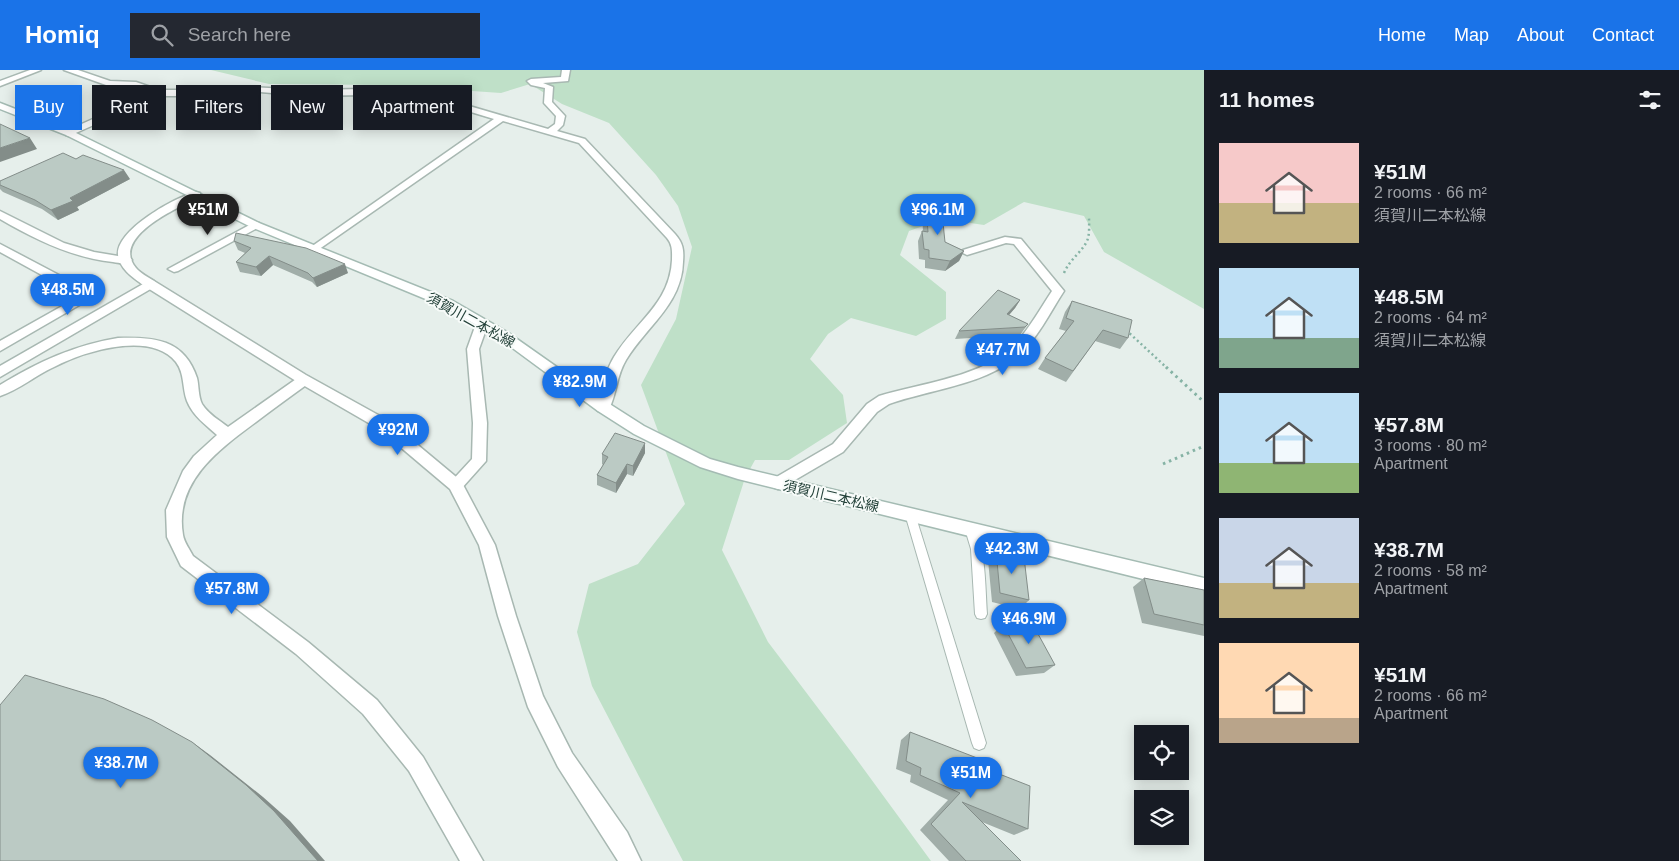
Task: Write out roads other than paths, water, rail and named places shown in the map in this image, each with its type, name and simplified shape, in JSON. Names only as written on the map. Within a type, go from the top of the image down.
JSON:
[{"type":"street","points":[[0,84],[37,70]]},
{"type":"street","points":[[68,70],[89,75],[109,83],[138,85]]},
{"type":"street","points":[[551,131],[559,125],[560,116],[548,103],[549,87],[545,84],[536,84],[531,81],[565,79],[566,70]]},
{"type":"street","points":[[166,93],[203,93],[248,89],[308,93],[365,92],[409,95],[440,100],[500,118],[575,137],[586,144],[676,242],[678,250],[677,273],[666,301],[620,358],[610,380],[603,407]]},
{"type":"street","name":"須賀川二本松線","points":[[0,106],[69,133],[255,225],[449,304],[503,335],[603,407],[639,430],[705,463],[778,483],[1204,586]]},
{"type":"street","points":[[315,249],[500,118]]},
{"type":"street","points":[[69,133],[92,123]]},
{"type":"street","points":[[196,195],[144,224],[125,246],[123,252],[128,267],[150,284],[304,380],[384,425],[456,485],[488,546],[507,616],[535,700],[565,760],[619,840],[630,861]]},
{"type":"street","points":[[0,214],[40,236],[68,248],[104,259],[126,260]]},
{"type":"street","points":[[174,270],[255,225]]},
{"type":"street","points":[[778,483],[838,448],[872,408],[884,400],[983,370],[1006,360],[1033,329],[1058,291],[1017,241],[1005,240],[968,252]]},
{"type":"street","points":[[0,247],[89,296],[0,347]]},
{"type":"street","points":[[0,372],[150,284]]},
{"type":"street","points":[[456,485],[480,462],[480,423],[473,349],[482,324]]},
{"type":"street","points":[[0,391],[58,359],[93,346],[111,342],[157,344],[179,357],[192,384],[194,402],[201,414],[227,435]]},
{"type":"street","points":[[304,380],[227,435],[199,460],[182,487],[174,510],[175,537],[187,561],[302,648],[370,707],[416,764],[472,861]]},
{"type":"lane","points":[[910,514],[978,743]]},
{"type":"lane","points":[[970,529],[976,549],[981,614]]}]
